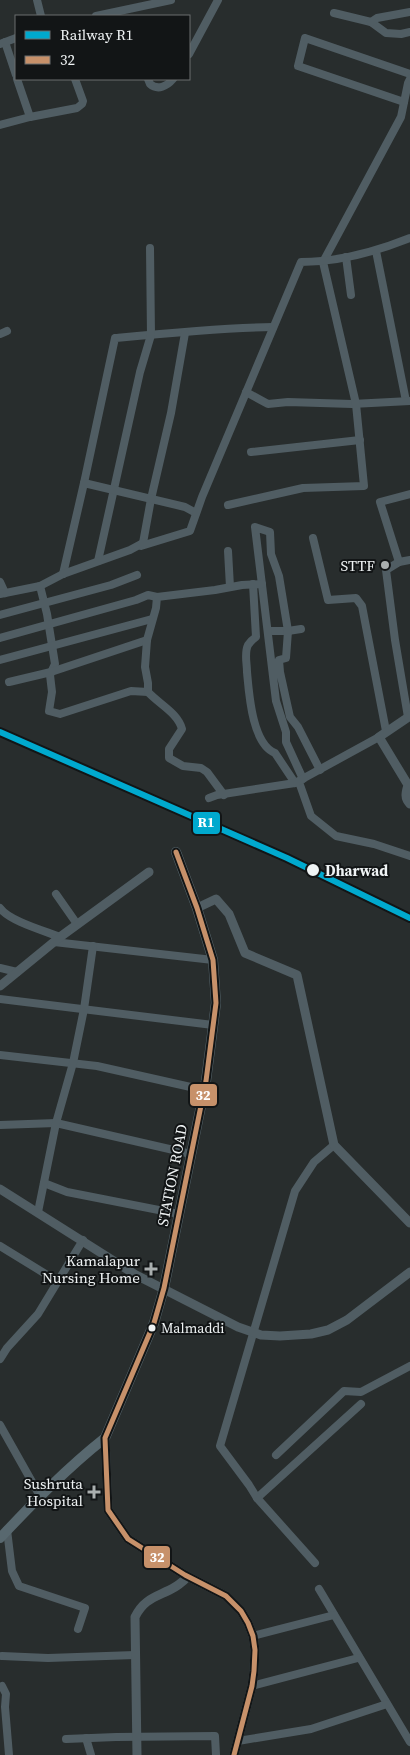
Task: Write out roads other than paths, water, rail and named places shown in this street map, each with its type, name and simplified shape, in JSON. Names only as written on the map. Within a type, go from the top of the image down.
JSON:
[{"type":"main road","name":"STATION ROAD","points":[[105,1438],[154,1323],[164,1288],[204,1090],[216,1003],[213,960],[197,908],[176,852]]},
{"type":"main road","points":[[4,1534],[40,1496],[105,1438]]},
{"type":"street","points":[[38,0],[41,15]]},
{"type":"street","points":[[101,15],[171,0]]},
{"type":"street","points":[[190,52],[218,0]]},
{"type":"street","points":[[137,8],[140,15]]},
{"type":"street","points":[[372,22],[377,18],[410,12]]},
{"type":"street","points":[[334,13],[372,22],[386,33],[402,34],[410,32]]},
{"type":"street","points":[[15,38],[2,43],[15,72]]},
{"type":"street","points":[[404,102],[298,66],[305,38],[410,74]]},
{"type":"street","points":[[228,505],[303,488],[364,486],[356,404],[323,262],[401,117],[410,79]]},
{"type":"street","points":[[18,80],[30,117]]},
{"type":"street","points":[[0,125],[77,108],[83,101],[75,80]]},
{"type":"street","points":[[148,80],[150,84],[157,88],[170,83],[172,80]]},
{"type":"street","points":[[185,333],[171,413],[141,546],[190,531],[301,262],[323,262],[376,251],[410,238]]},
{"type":"street","points":[[98,561],[150,335],[150,248]]},
{"type":"street","points":[[246,392],[268,404],[288,402],[356,404],[408,401],[376,251]]},
{"type":"street","points":[[346,257],[351,295]]},
{"type":"street","points":[[63,574],[115,338],[225,328],[273,327]]},
{"type":"street","points":[[251,452],[360,440]]},
{"type":"street","points":[[84,483],[185,507],[196,513]]},
{"type":"street","points":[[399,562],[380,502],[410,494]]},
{"type":"street","points":[[320,770],[298,727],[290,717],[279,660],[286,658],[288,631],[279,576],[271,554],[270,532],[255,527],[257,584],[269,631],[276,701],[286,732],[286,742],[311,816],[336,836],[374,844],[410,856]]},
{"type":"street","points":[[313,538],[328,600],[356,598],[362,606],[383,734],[408,785],[409,798]]},
{"type":"street","points":[[0,582],[2,593],[40,586],[63,574],[130,550],[143,543]]},
{"type":"street","points":[[228,551],[230,587]]},
{"type":"street","points":[[209,798],[299,781],[383,734],[409,716],[394,640],[386,570],[399,562],[410,560]]},
{"type":"street","points":[[0,615],[111,585],[137,575]]},
{"type":"street","points":[[0,638],[148,595],[157,597],[257,584]]},
{"type":"street","points":[[257,584],[252,594],[256,637],[248,643],[246,652],[250,704],[261,738],[270,751],[275,753],[299,781]]},
{"type":"street","points":[[40,586],[49,624],[55,664],[51,672],[52,692],[49,712],[60,714],[131,691],[148,692],[181,723],[182,729],[169,749],[169,758],[183,766],[201,768],[208,772],[224,795]]},
{"type":"street","points":[[148,692],[145,667],[147,640],[156,608],[157,597]]},
{"type":"street","points":[[0,660],[152,619]]},
{"type":"street","points":[[269,631],[301,629]]},
{"type":"street","points":[[9,682],[51,672],[147,640]]},
{"type":"street","points":[[0,986],[57,939],[149,872]]},
{"type":"street","points":[[56,894],[77,924]]},
{"type":"street","points":[[197,908],[216,899],[229,914],[245,953],[297,975],[334,1145],[410,1223]]},
{"type":"street","points":[[0,908],[3,913],[57,939],[93,946],[213,960]]},
{"type":"street","points":[[38,1212],[56,1123],[73,1063],[84,1009],[93,946]]},
{"type":"street","points":[[0,968],[17,972]]},
{"type":"street","points":[[0,999],[213,1025]]},
{"type":"street","points":[[0,1055],[73,1063],[140,1075],[204,1090]]},
{"type":"street","points":[[0,1125],[56,1123],[191,1154]]},
{"type":"street","points":[[315,1563],[258,1498],[220,1446],[296,1190],[314,1162],[334,1145]]},
{"type":"street","points":[[44,1183],[66,1192],[179,1214]]},
{"type":"street","points":[[0,1189],[136,1274],[238,1327],[261,1335],[311,1334],[328,1330],[347,1320],[410,1272]]},
{"type":"street","points":[[0,1359],[7,1348],[38,1314],[84,1240]]},
{"type":"street","points":[[0,1246],[58,1281]]},
{"type":"street","points":[[276,1455],[344,1391],[361,1392],[410,1366]]},
{"type":"street","points":[[258,1498],[361,1404]]},
{"type":"street","points":[[0,1425],[40,1496]]},
{"type":"street","points":[[105,1438],[108,1510],[128,1539],[188,1576],[226,1596],[241,1610],[248,1623],[253,1636],[255,1650],[252,1686],[234,1755]]},
{"type":"street","points":[[4,1534],[12,1571],[19,1586],[85,1608],[78,1629]]},
{"type":"street","points":[[137,1755],[135,1617],[140,1607],[153,1597],[176,1586],[188,1576]]},
{"type":"street","points":[[319,1589],[358,1658],[410,1742]]},
{"type":"street","points":[[253,1636],[334,1615]]},
{"type":"street","points":[[2,1656],[48,1658],[135,1655]]},
{"type":"street","points":[[252,1686],[358,1658]]},
{"type":"street","points":[[2,1686],[6,1694],[8,1755]]},
{"type":"street","points":[[238,1741],[311,1729],[387,1704]]},
{"type":"street","points":[[66,1740],[215,1736],[216,1755]]},
{"type":"street","points":[[86,1738],[91,1755]]},
{"type":"railway","points":[[0,732],[287,858],[410,918]]},
{"type":"rail line","name":"R1","points":[[0,732],[287,858],[410,918]]},
{"type":"place","name":"STTF","points":[[385,565]]},
{"type":"place","name":"Dharwad","points":[[313,870]]},
{"type":"place","name":"Kamalapur Nursing Home","points":[[151,1269]]},
{"type":"place","name":"Malmaddi","points":[[152,1328]]},
{"type":"place","name":"Sushruta Hospital","points":[[94,1492]]}]
